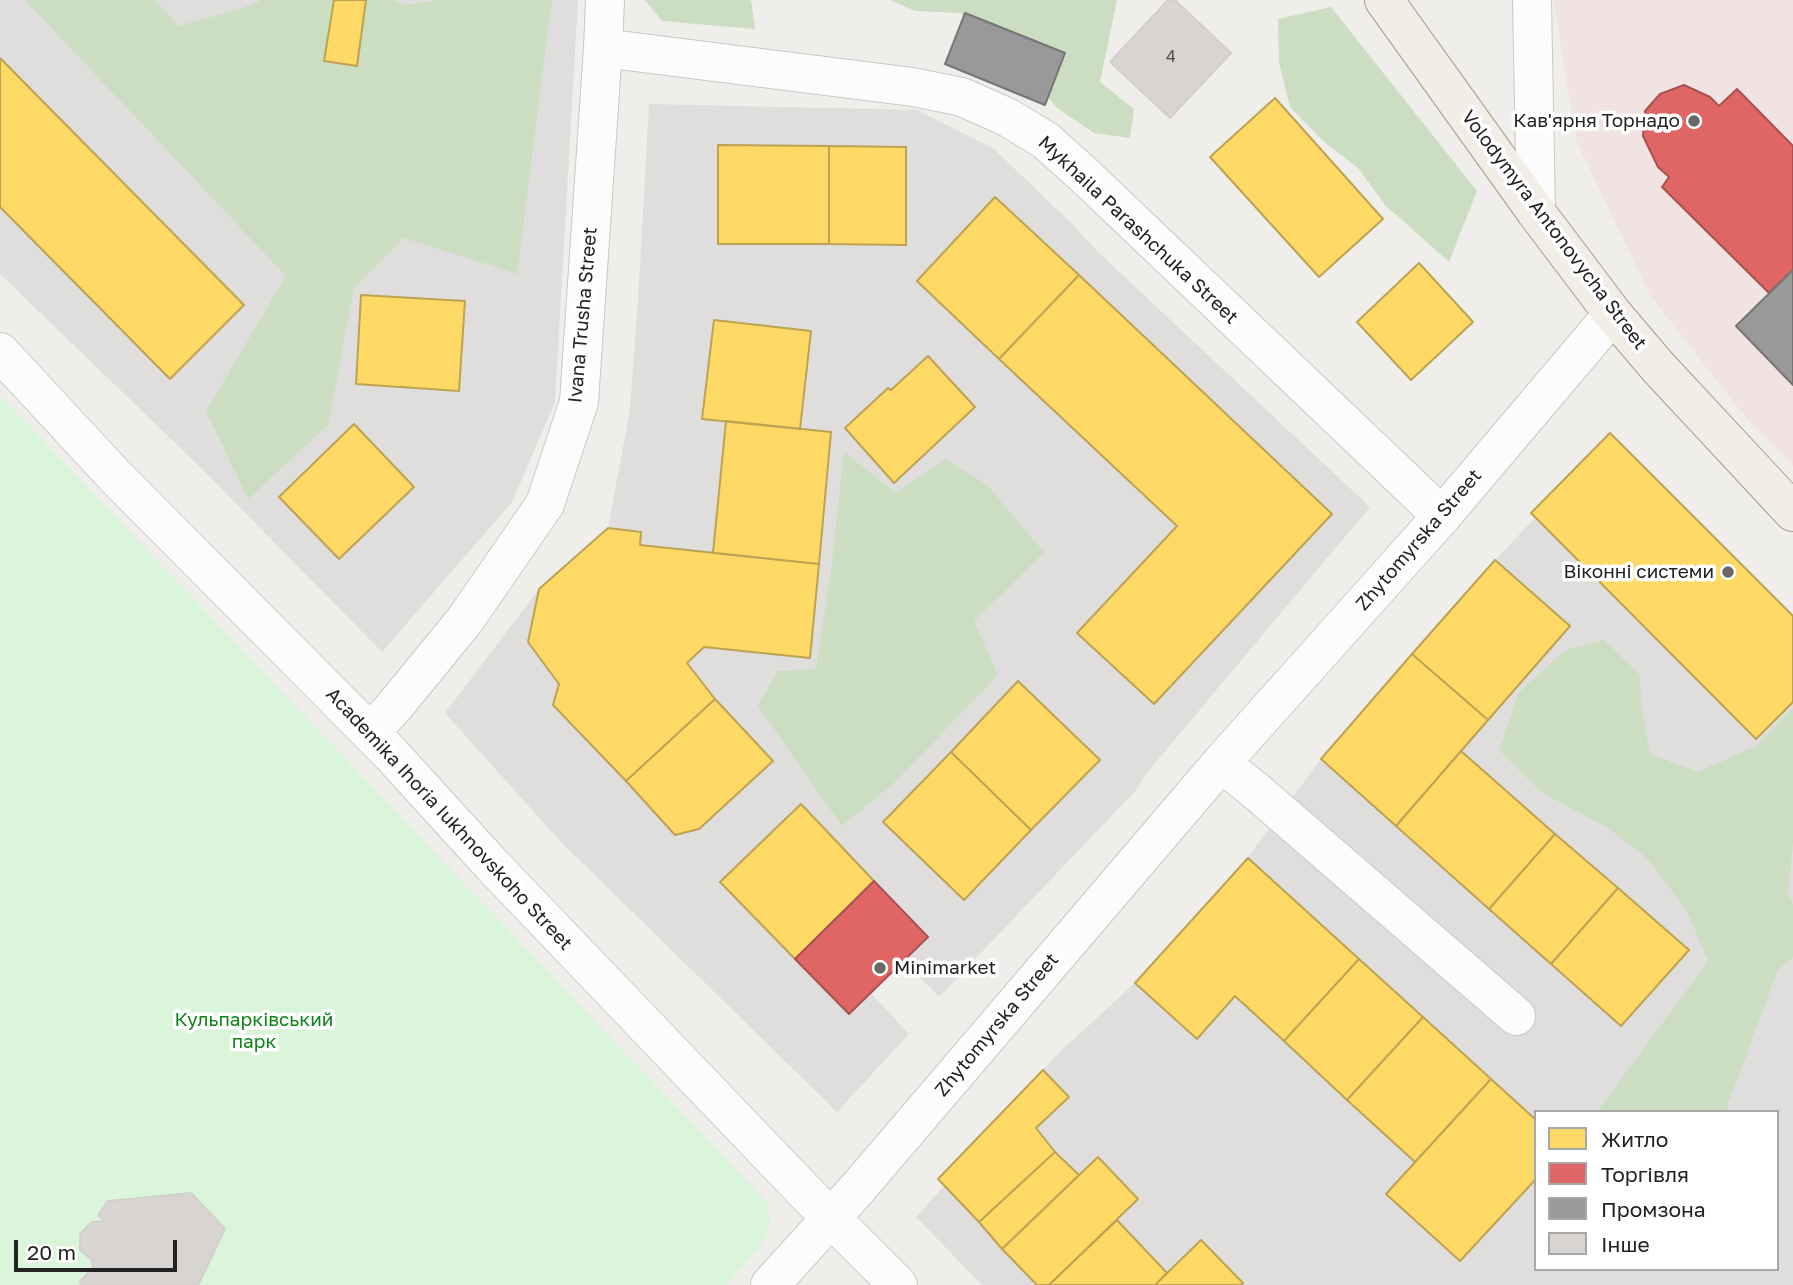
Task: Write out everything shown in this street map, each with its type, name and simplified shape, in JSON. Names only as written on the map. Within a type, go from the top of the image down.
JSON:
[{"type":"main road","name":"Volodymyra Antonovycha Street","points":[[1384,0],[1536,212],[1613,314],[1658,367],[1793,512]]},
{"type":"street","name":"Ivana Trusha Street","points":[[370,733],[465,621],[545,505],[579,402],[605,0]]},
{"type":"street","points":[[1532,0],[1536,212]]},
{"type":"street","name":"Mykhaila Parashchuka Street","points":[[603,48],[913,87],[962,97],[1007,117],[1045,140],[1073,165],[1441,516]]},
{"type":"street","name":"Zhytomyrska Street","points":[[770,1285],[858,1188],[1221,763],[1441,516],[1613,314]]},
{"type":"street","name":"Academika Ihoria Iukhnovskoho Street","points":[[0,352],[115,476],[370,733],[540,916],[796,1183],[898,1285]]},
{"type":"street","points":[[1221,763],[1516,1016]]},
{"type":"shaded area","points":[[0,0],[578,0],[555,402],[512,502],[382,652],[199,466],[0,274]]},
{"type":"shaded area","points":[[1553,0],[1793,0],[1793,466],[1747,419],[1651,297],[1577,143]]},
{"type":"shaded area","points":[[649,104],[917,110],[994,149],[1097,251],[1370,507],[1145,775],[1137,789],[939,997],[904,961],[871,993],[909,1034],[837,1112],[560,841],[445,713],[539,589],[608,528],[630,409]]},
{"type":"shaded area","points":[[1610,433],[1793,616],[1793,1285],[982,1285],[916,1217],[944,1186],[938,1179],[1065,1047],[1135,983],[1247,858],[1321,759],[1535,518],[1531,513]]},
{"type":"green space","points":[[25,0],[155,0],[179,26],[262,0],[393,0],[406,5],[439,0],[552,0],[517,274],[404,238],[354,288],[328,425],[248,499],[206,411],[286,276]]},
{"type":"green space","points":[[645,0],[751,0],[755,29],[662,21]]},
{"type":"green space","points":[[890,0],[1117,0],[1100,82],[1134,109],[1130,138],[1094,133],[1057,108],[999,37],[960,13],[915,11]]},
{"type":"green space","points":[[1331,7],[1477,191],[1449,262],[1385,205],[1358,168],[1323,141],[1290,107],[1279,63],[1278,19]]},
{"type":"green space","name":"Кульпарківський парк","points":[[0,395],[767,1202],[770,1218],[767,1235],[726,1285],[0,1285]]},
{"type":"green space","points":[[844,452],[896,493],[945,459],[986,484],[1044,552],[974,621],[998,675],[894,783],[842,826],[758,706],[777,671],[816,669],[831,571]]},
{"type":"green space","points":[[1604,640],[1640,675],[1641,704],[1650,754],[1698,772],[1756,746],[1793,708],[1793,844],[1788,893],[1793,905],[1793,957],[1778,970],[1727,1110],[1598,1110],[1708,961],[1687,911],[1647,858],[1608,828],[1541,792],[1499,750],[1519,692],[1566,650]]},
{"type":"building: Житло","points":[[334,0],[366,0],[357,66],[324,61]]},
{"type":"building: Житло","points":[[0,58],[244,305],[170,379],[0,207]]},
{"type":"building: Житло","points":[[1275,98],[1383,219],[1319,277],[1210,157]]},
{"type":"building: Житло","points":[[718,145],[829,146],[829,244],[718,244]]},
{"type":"building: Житло","points":[[829,146],[906,147],[906,245],[829,244]]},
{"type":"building: Житло","points":[[995,197],[1079,275],[999,359],[917,281]]},
{"type":"building: Житло","points":[[1419,263],[1473,322],[1411,380],[1357,322]]},
{"type":"building: Житло","points":[[1079,275],[1332,514],[1154,704],[1077,633],[1177,526],[999,359]]},
{"type":"building: Житло","points":[[361,295],[465,301],[459,391],[356,384]]},
{"type":"building: Житло","points":[[714,320],[811,331],[800,429],[702,419]]},
{"type":"building: Житло","points":[[928,356],[975,407],[894,483],[845,428]]},
{"type":"building: Житло","points":[[726,421],[831,432],[819,564],[713,553]]},
{"type":"building: Житло","points":[[354,424],[414,487],[339,559],[279,497]]},
{"type":"building: Житло","points":[[1610,433],[1793,616],[1793,702],[1756,739],[1531,513]]},
{"type":"building: Житло","points":[[608,528],[641,532],[640,545],[819,564],[810,658],[704,647],[687,663],[715,699],[626,781],[553,705],[559,684],[528,642],[539,589]]},
{"type":"building: Житло","points":[[1495,560],[1570,626],[1488,720],[1412,654]]},
{"type":"building: Житло","points":[[1412,654],[1488,720],[1396,826],[1321,759]]},
{"type":"building: Житло","points":[[1018,681],[1100,760],[1031,830],[951,752]]},
{"type":"building: Житло","points":[[715,699],[773,761],[699,829],[675,835],[626,781]]},
{"type":"building: Житло","points":[[1461,751],[1555,834],[1489,909],[1396,826]]},
{"type":"building: Житло","points":[[951,752],[1031,830],[964,900],[883,822]]},
{"type":"building: Житло","points":[[801,804],[874,881],[795,959],[720,882]]},
{"type":"building: Житло","points":[[1555,834],[1618,888],[1551,964],[1489,909]]},
{"type":"building: Житло","points":[[1248,858],[1359,959],[1284,1041],[1235,996],[1197,1039],[1135,983]]},
{"type":"building: Житло","points":[[1618,888],[1689,950],[1621,1026],[1551,964]]},
{"type":"building: Житло","points":[[1359,959],[1423,1017],[1347,1100],[1284,1041]]},
{"type":"building: Житло","points":[[1423,1017],[1491,1079],[1415,1162],[1347,1100]]},
{"type":"building: Житло","points":[[1043,1070],[1069,1097],[1036,1128],[1055,1152],[979,1222],[938,1179]]},
{"type":"building: Житло","points":[[1491,1079],[1534,1118],[1534,1181],[1460,1261],[1386,1194]]},
{"type":"building: Житло","points":[[1055,1152],[1079,1175],[1002,1249],[979,1222]]},
{"type":"building: Житло","points":[[1098,1157],[1138,1199],[1049,1285],[1037,1285],[1002,1249]]},
{"type":"building: Житло","points":[[1117,1220],[1167,1273],[1155,1285],[1049,1285]]},
{"type":"building: Житло","points":[[1201,1240],[1243,1283],[1241,1285],[1155,1285]]},
{"type":"building: Торгівля","points":[[1684,85],[1710,97],[1719,106],[1737,89],[1793,146],[1793,270],[1769,293],[1662,187],[1669,177],[1658,167],[1643,136],[1645,111],[1660,94]]},
{"type":"building: Торгівля","points":[[874,881],[928,937],[849,1014],[795,959]]},
{"type":"building: Промзона","points":[[965,13],[1065,53],[1045,105],[945,64]]},
{"type":"building: Промзона","points":[[1793,270],[1793,385],[1736,326]]},
{"type":"building: Інше","points":[[1168,0],[1175,0],[1231,53],[1170,118],[1110,62]]},
{"type":"building: Інше","points":[[191,1193],[225,1229],[198,1285],[81,1285],[80,1281],[93,1268],[92,1260],[80,1250],[80,1234],[92,1222],[105,1221],[98,1215],[108,1201]]},
{"type":"place","name":"Кав'ярня Торнадо","points":[[1694,121]]},
{"type":"place","name":"Віконні системи","points":[[1728,572]]},
{"type":"place","name":"Minimarket","points":[[880,968]]}]
